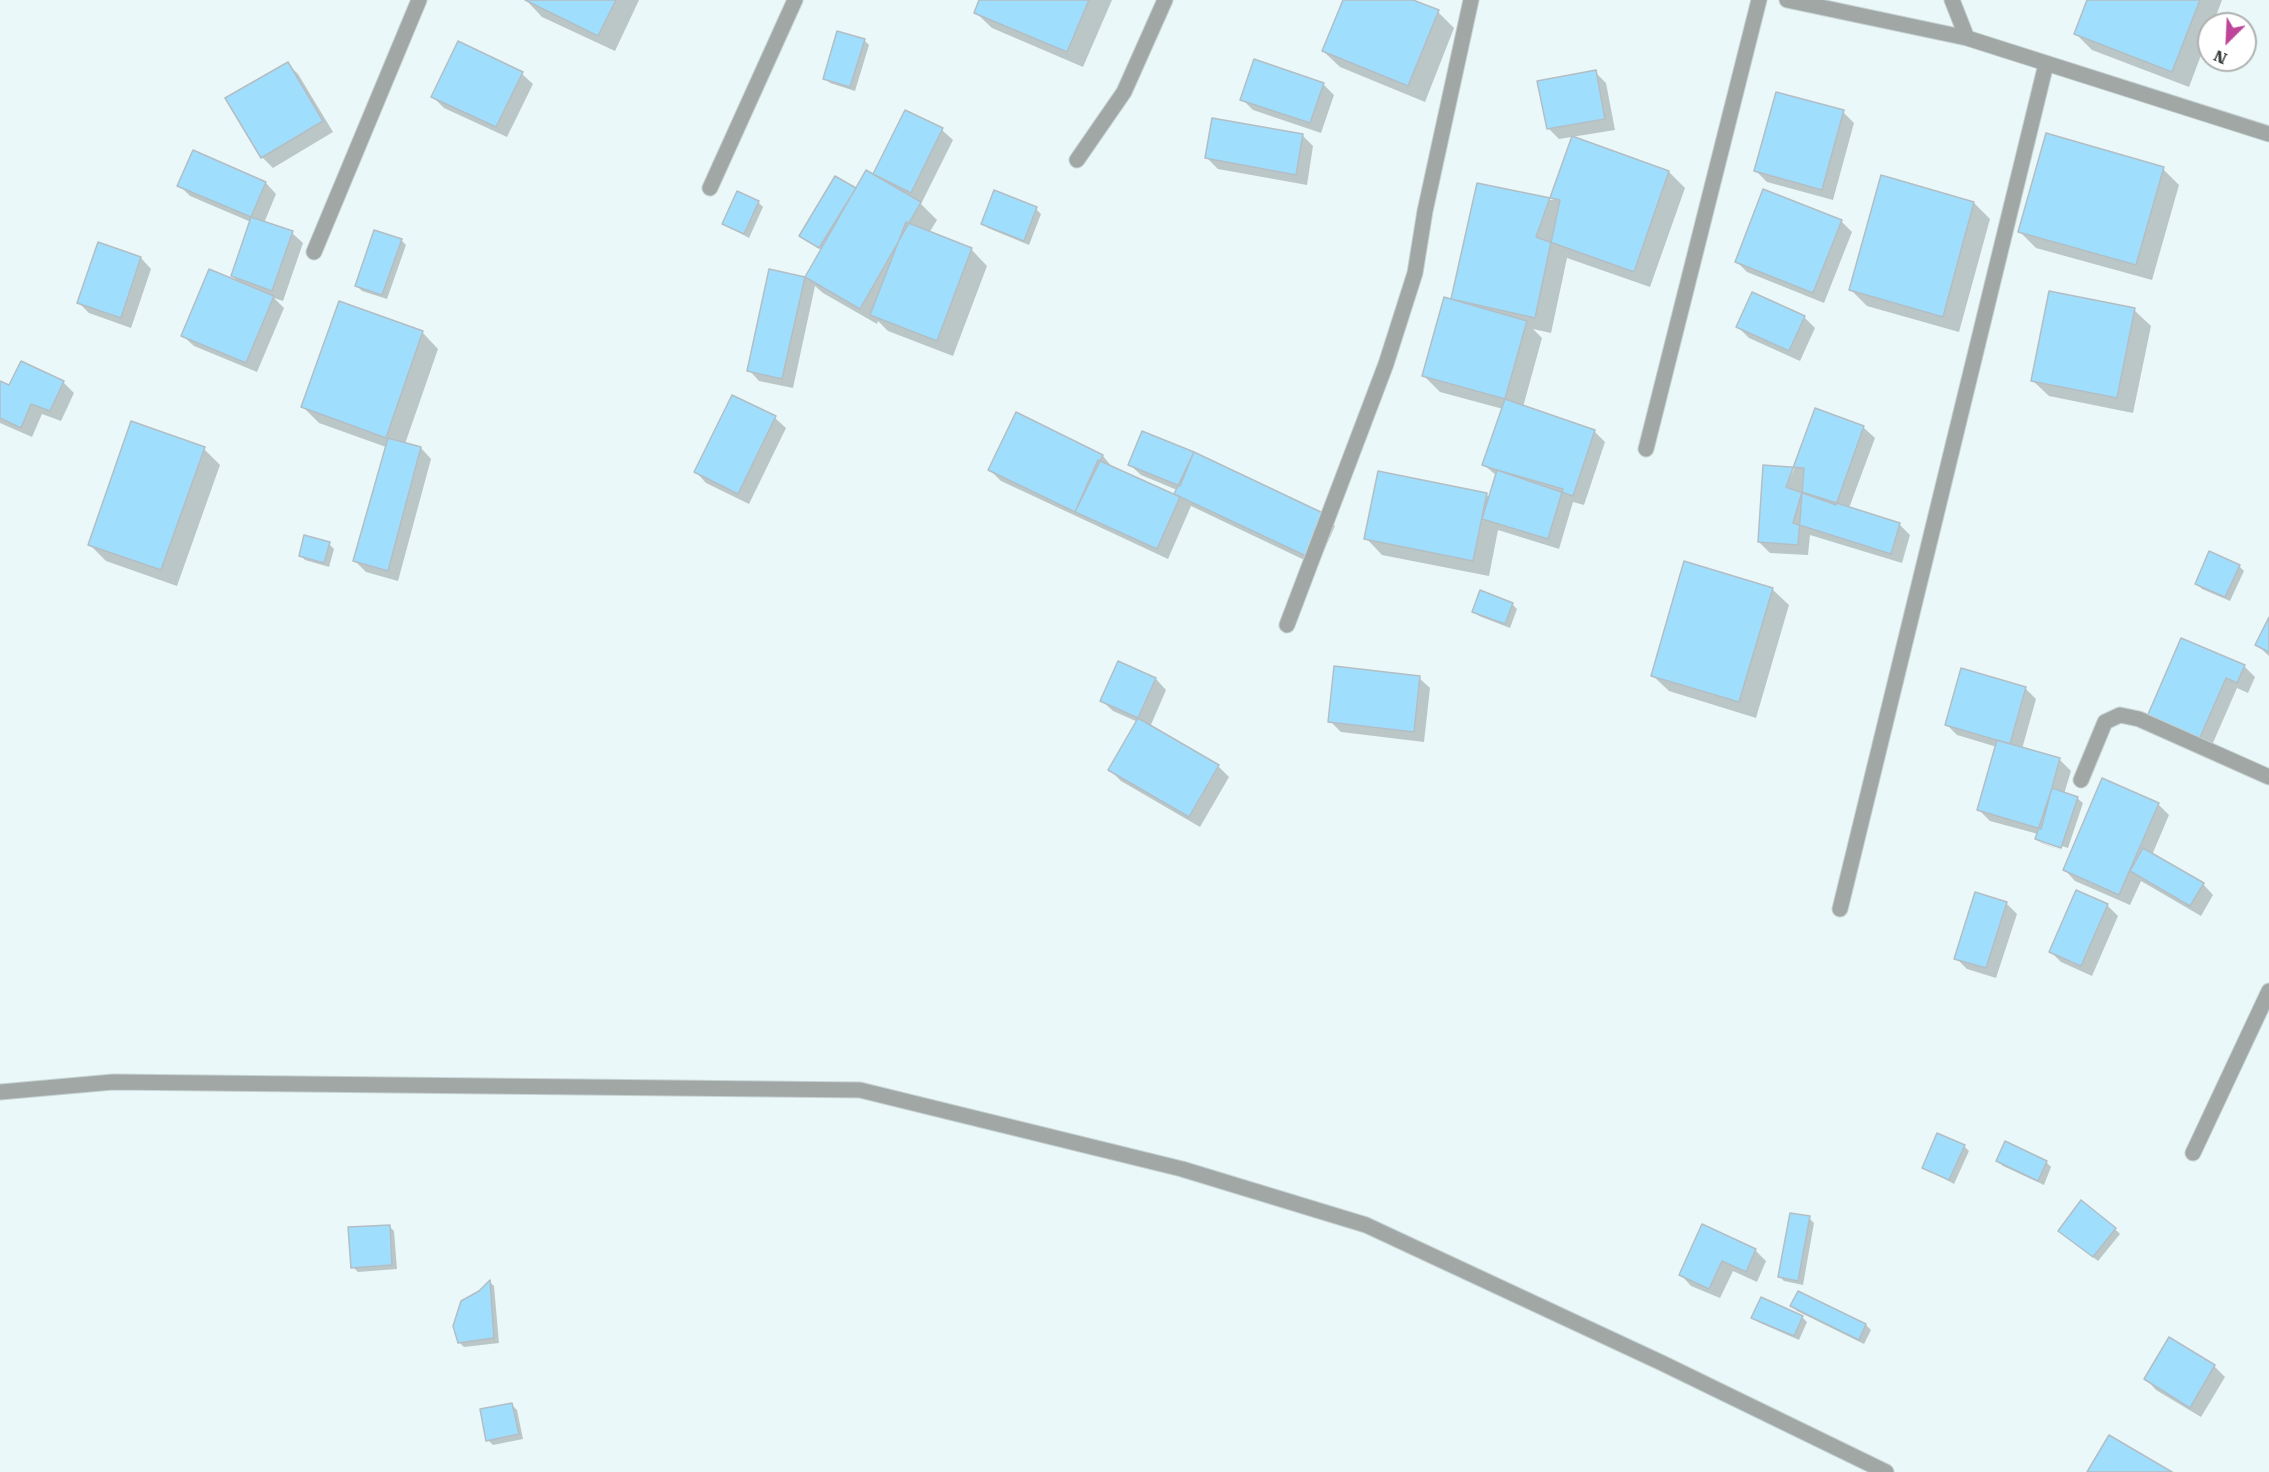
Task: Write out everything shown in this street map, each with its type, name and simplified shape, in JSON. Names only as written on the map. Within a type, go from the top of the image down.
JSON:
[{"type":"street","points":[[314,252],[419,0]]},
{"type":"street","points":[[710,188],[795,0]]},
{"type":"street","points":[[1077,160],[1124,92],[1165,0]]},
{"type":"street","points":[[1287,625],[1386,364],[1414,273],[1425,211],[1471,0]]},
{"type":"street","points":[[1646,449],[1760,0]]},
{"type":"street","points":[[1787,0],[1967,38],[2269,134]]},
{"type":"street","points":[[1952,0],[1967,38]]},
{"type":"street","points":[[1840,909],[2046,64]]},
{"type":"street","points":[[2081,780],[2105,722],[2120,715],[2139,719],[2269,777]]},
{"type":"street","points":[[2193,1153],[2269,991]]},
{"type":"street","points":[[0,1092],[113,1082],[860,1090],[1182,1169],[1366,1225],[1641,1353],[1886,1472]]},
{"type":"building","points":[[525,0],[616,0],[598,36]]},
{"type":"building","points":[[979,0],[1089,0],[1067,52],[974,13]]},
{"type":"building","points":[[1343,0],[1413,0],[1439,10],[1408,86],[1322,51]]},
{"type":"building","points":[[2087,0],[2200,0],[2172,72],[2074,34]]},
{"type":"building","points":[[837,31],[865,39],[850,87],[823,79]]},
{"type":"building","points":[[458,41],[523,72],[496,127],[431,97]]},
{"type":"building","points":[[1254,59],[1324,83],[1310,123],[1240,100]]},
{"type":"building","points":[[288,62],[323,121],[261,158],[225,98]]},
{"type":"building","points":[[1596,70],[1605,119],[1547,129],[1537,81]]},
{"type":"building","points":[[1776,92],[1844,110],[1822,190],[1754,171]]},
{"type":"building","points":[[905,110],[943,128],[911,193],[873,174]]},
{"type":"building","points":[[1212,118],[1303,134],[1296,175],[1205,158]]},
{"type":"building","points":[[2046,133],[2164,167],[2136,265],[2018,232]]},
{"type":"building","points":[[1572,136],[1669,171],[1634,272],[1536,237]]},
{"type":"building","points":[[193,150],[266,182],[251,217],[177,186]]},
{"type":"building","points":[[866,170],[921,202],[860,309],[805,277]]},
{"type":"building","points":[[1881,175],[1974,202],[1943,317],[1849,290]]},
{"type":"building","points":[[835,176],[856,188],[819,248],[799,236]]},
{"type":"building","points":[[1477,183],[1560,200],[1535,318],[1451,299]]},
{"type":"building","points":[[1763,189],[1842,220],[1813,293],[1735,262]]},
{"type":"building","points":[[994,190],[1037,207],[1024,241],[981,224]]},
{"type":"building","points":[[737,191],[759,201],[744,234],[722,224]]},
{"type":"building","points":[[251,217],[293,231],[272,291],[231,276]]},
{"type":"building","points":[[906,222],[972,248],[937,341],[870,315]]},
{"type":"building","points":[[374,230],[402,239],[382,295],[355,286]]},
{"type":"building","points":[[98,242],[141,257],[121,318],[77,303]]},
{"type":"building","points":[[209,269],[274,296],[246,363],[181,336]]},
{"type":"building","points":[[769,269],[805,277],[782,379],[747,371]]},
{"type":"building","points":[[2049,291],[2135,308],[2117,398],[2031,381]]},
{"type":"building","points":[[1752,292],[1805,316],[1789,351],[1736,327]]},
{"type":"building","points":[[1444,297],[1527,321],[1505,399],[1422,376]]},
{"type":"building","points":[[339,301],[423,331],[386,438],[301,407]]},
{"type":"building","points":[[21,361],[64,381],[50,411],[31,404],[21,428],[0,418],[0,381],[9,385]]},
{"type":"building","points":[[732,395],[776,416],[738,494],[694,472]]},
{"type":"building","points":[[1505,399],[1595,430],[1573,496],[1482,465]]},
{"type":"building","points":[[1815,408],[1864,426],[1836,505],[1786,487]]},
{"type":"building","points":[[1016,412],[1103,455],[1075,512],[988,470]]},
{"type":"building","points":[[131,421],[205,447],[161,570],[88,545]]},
{"type":"building","points":[[1142,431],[1194,452],[1180,486],[1128,465]]},
{"type":"building","points":[[388,438],[421,447],[388,571],[353,561]]},
{"type":"building","points":[[1194,452],[1325,514],[1306,556],[1174,494]]},
{"type":"building","points":[[1098,460],[1180,497],[1157,549],[1075,512]]},
{"type":"building","points":[[1763,465],[1804,468],[1798,545],[1758,542]]},
{"type":"building","points":[[1497,470],[1563,489],[1548,539],[1482,519]]},
{"type":"building","points":[[1378,471],[1487,493],[1473,561],[1364,539]]},
{"type":"building","points":[[1802,492],[1900,523],[1891,554],[1793,523]]},
{"type":"building","points":[[304,535],[330,542],[324,563],[299,556]]},
{"type":"building","points":[[2209,551],[2240,565],[2225,597],[2195,584]]},
{"type":"building","points":[[1684,561],[1773,588],[1739,702],[1651,676]]},
{"type":"building","points":[[1480,590],[1513,603],[1505,624],[1472,612]]},
{"type":"building","points":[[2269,617],[2269,652],[2255,645]]},
{"type":"building","points":[[2181,638],[2245,665],[2237,683],[2226,678],[2198,742],[2146,719]]},
{"type":"building","points":[[1118,661],[1156,678],[1138,718],[1100,701]]},
{"type":"building","points":[[1334,666],[1420,676],[1414,732],[1328,722]]},
{"type":"building","points":[[1961,668],[2026,687],[2010,744],[1945,725]]},
{"type":"building","points":[[1138,718],[1219,765],[1189,817],[1108,770]]},
{"type":"building","points":[[1997,740],[2060,758],[2041,829],[1977,810]]},
{"type":"building","points":[[2102,778],[2159,803],[2119,895],[2063,870]]},
{"type":"building","points":[[2052,788],[2078,797],[2061,848],[2035,839]]},
{"type":"building","points":[[2143,848],[2204,883],[2190,906],[2130,871]]},
{"type":"building","points":[[2076,890],[2108,904],[2081,966],[2049,952]]},
{"type":"building","points":[[1975,892],[2007,902],[1986,968],[1954,959]]},
{"type":"building","points":[[1937,1133],[1965,1145],[1949,1180],[1922,1168]]},
{"type":"building","points":[[2005,1141],[2047,1161],[2038,1181],[1996,1161]]},
{"type":"building","points":[[2081,1200],[2116,1228],[2093,1257],[2058,1231]]},
{"type":"building","points":[[1790,1213],[1810,1216],[1798,1281],[1778,1277]]},
{"type":"building","points":[[1702,1224],[1756,1249],[1746,1272],[1722,1261],[1709,1289],[1679,1275]]},
{"type":"building","points":[[390,1225],[392,1265],[351,1268],[348,1227]]},
{"type":"building","points":[[490,1280],[494,1338],[458,1343],[453,1326],[461,1301],[479,1291]]},
{"type":"building","points":[[1798,1291],[1866,1324],[1859,1340],[1790,1306]]},
{"type":"building","points":[[1761,1297],[1803,1316],[1794,1336],[1751,1318]]},
{"type":"building","points":[[2169,1337],[2215,1365],[2190,1408],[2144,1379]]},
{"type":"building","points":[[512,1403],[519,1434],[486,1441],[480,1409]]},
{"type":"building","points":[[2109,1435],[2172,1472],[2087,1472]]}]
